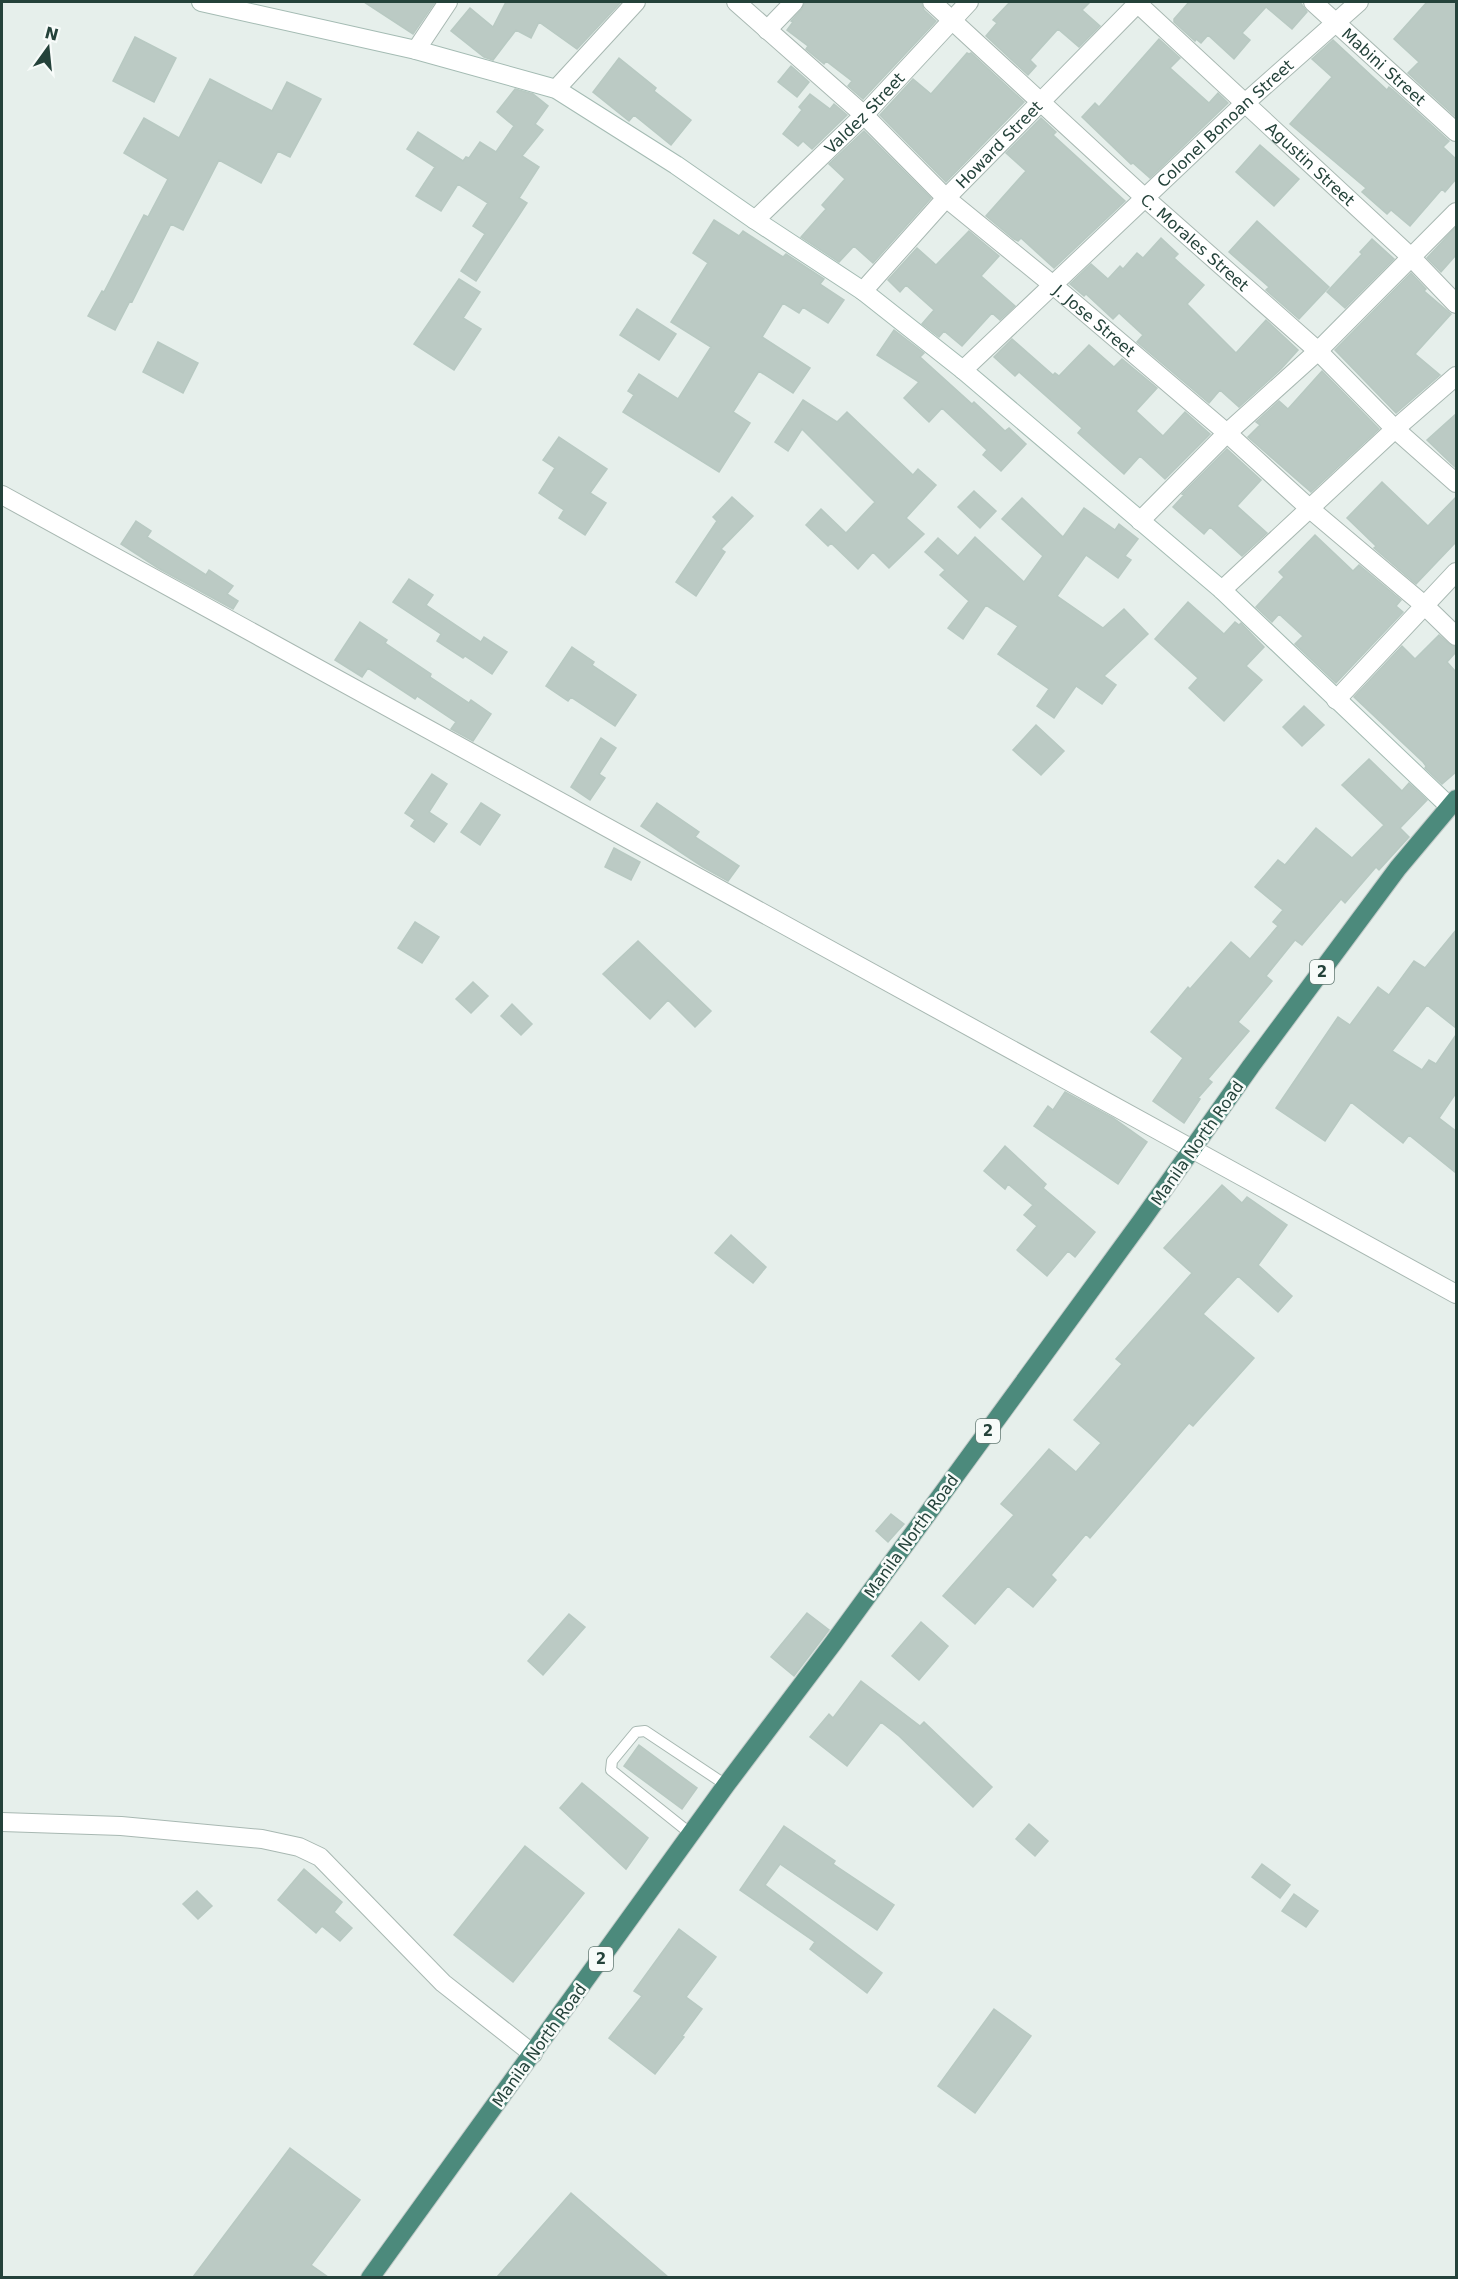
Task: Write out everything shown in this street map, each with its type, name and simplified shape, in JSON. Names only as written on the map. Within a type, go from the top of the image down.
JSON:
[{"type":"highway","name":"Manila North Road","points":[[370,2277],[726,1785],[841,1632],[1398,868],[1454,807]]},
{"type":"street","points":[[202,2],[416,50],[556,89],[676,165],[863,291],[963,369],[1222,590],[1336,700],[1454,807]]},
{"type":"street","points":[[416,50],[448,2]]},
{"type":"street","points":[[556,89],[636,2]]},
{"type":"street","name":"J. Jose Street","points":[[736,2],[864,115],[946,198],[1053,285],[1227,434],[1424,605],[1456,636]]},
{"type":"street","points":[[767,30],[794,2]]},
{"type":"street","name":"C. Morales Street","points":[[932,2],[1145,198],[1318,351],[1395,429],[1456,483]]},
{"type":"street","name":"Valdez Street","points":[[755,220],[864,115],[969,2]]},
{"type":"street","name":"Howard Street","points":[[863,291],[946,198],[1137,2]]},
{"type":"street","name":"Agustin Street","points":[[1137,2],[1412,258],[1456,304]]},
{"type":"street","name":"Mabini Street","points":[[1313,2],[1337,21],[1456,132]]},
{"type":"street","name":"Colonel Bonoan Street","points":[[963,369],[1245,103],[1359,2]]},
{"type":"street","points":[[1140,521],[1227,434],[1318,351],[1456,212]]},
{"type":"street","points":[[1222,590],[1395,429],[1456,376]]},
{"type":"street","points":[[2,495],[1456,1294]]},
{"type":"street","points":[[1336,700],[1456,572]]},
{"type":"street","points":[[2,1822],[121,1826],[262,1839],[299,1847],[320,1857],[443,1983],[533,2054]]},
{"type":"lane","points":[[691,1834],[611,1770],[612,1761],[636,1732],[645,1731],[726,1785]]},
{"type":"building","points":[[364,2],[435,2],[413,34]]},
{"type":"building","points":[[506,2],[621,2],[577,49],[539,22],[531,38],[516,30],[493,60],[484,57],[451,31],[470,8],[493,27]]},
{"type":"building","points":[[805,2],[921,2],[924,10],[936,21],[863,99],[848,86],[852,81],[826,61],[824,64],[806,49],[808,46],[787,30]]},
{"type":"building","points":[[1010,2],[1090,2],[1082,10],[1100,26],[1079,47],[1058,29],[1030,60],[1036,66],[1028,75],[986,36],[997,23],[993,20]]},
{"type":"building","points":[[1189,2],[1300,2],[1307,12],[1292,29],[1266,7],[1242,33],[1250,40],[1234,59],[1208,35],[1201,43],[1196,39],[1195,41],[1174,22]]},
{"type":"building","points":[[1427,2],[1456,2],[1456,117],[1408,73],[1419,62],[1394,39]]},
{"type":"building","points":[[135,37],[176,58],[154,102],[113,81]]},
{"type":"building","points":[[1159,39],[1180,58],[1170,68],[1209,103],[1218,93],[1228,103],[1150,178],[1133,163],[1131,164],[1082,117],[1095,103],[1099,107]]},
{"type":"building","points":[[1333,40],[1387,90],[1389,87],[1393,90],[1449,141],[1443,147],[1456,159],[1456,179],[1445,192],[1442,189],[1410,226],[1391,210],[1387,214],[1362,192],[1366,188],[1290,124],[1332,77],[1312,59]]},
{"type":"building","points":[[967,53],[971,53],[1024,102],[946,182],[880,115],[913,79],[931,94]]},
{"type":"building","points":[[619,58],[656,88],[654,91],[691,120],[671,145],[634,115],[629,121],[593,92]]},
{"type":"building","points":[[791,66],[809,82],[797,97],[778,82]]},
{"type":"building","points":[[210,79],[272,111],[287,82],[321,99],[290,157],[278,151],[261,183],[219,160],[183,230],[171,224],[132,302],[130,301],[115,330],[88,316],[102,291],[104,292],[144,215],[148,217],[168,179],[124,153],[144,118],[179,138]]},
{"type":"building","points":[[515,89],[533,94],[548,106],[535,124],[543,130],[522,156],[539,167],[519,198],[527,203],[476,281],[461,271],[485,234],[473,226],[488,203],[458,184],[441,211],[416,196],[435,167],[407,149],[418,132],[463,161],[466,157],[469,158],[480,142],[496,152],[514,126],[497,112]]},
{"type":"building","points":[[810,94],[830,109],[834,104],[847,115],[812,149],[803,141],[798,146],[783,134],[802,110],[799,107]]},
{"type":"building","points":[[1041,118],[1056,132],[1053,135],[1125,201],[1054,268],[1021,238],[1018,241],[1014,239],[986,216],[1026,171],[1006,153]]},
{"type":"building","points":[[864,131],[931,198],[873,263],[854,246],[839,262],[801,237],[826,209],[822,205],[845,179],[829,164]]},
{"type":"building","points":[[1260,145],[1299,179],[1274,206],[1236,172]]},
{"type":"building","points":[[714,220],[739,236],[743,231],[783,257],[786,254],[824,279],[820,284],[844,300],[828,323],[803,307],[799,313],[783,303],[762,337],[810,368],[793,393],[759,371],[733,412],[750,423],[719,472],[623,412],[634,395],[628,391],[639,374],[678,399],[711,347],[671,322],[708,263],[693,253]]},
{"type":"building","points":[[1257,221],[1329,287],[1299,319],[1266,290],[1269,287],[1229,252]]},
{"type":"building","points":[[1456,227],[1456,255],[1441,272],[1427,258]]},
{"type":"building","points":[[969,231],[999,256],[981,276],[1015,306],[1000,320],[992,313],[962,346],[944,331],[939,337],[922,324],[934,310],[906,285],[900,292],[888,280],[917,248],[936,265]]},
{"type":"building","points":[[1161,238],[1178,254],[1174,258],[1204,285],[1187,304],[1236,353],[1266,320],[1298,350],[1281,369],[1239,407],[1220,390],[1209,403],[1137,342],[1143,335],[1119,313],[1113,319],[1086,294],[1084,296],[1070,284],[1091,264],[1108,279],[1120,266],[1123,269],[1137,253],[1143,258]]},
{"type":"building","points":[[1372,239],[1394,259],[1345,308],[1327,292],[1362,254],[1360,252]]},
{"type":"building","points":[[1411,273],[1426,289],[1424,291],[1451,314],[1415,354],[1440,375],[1396,413],[1335,350]]},
{"type":"building","points":[[459,279],[480,292],[463,318],[481,329],[454,370],[414,344]]},
{"type":"building","points":[[637,309],[676,334],[659,360],[620,335]]},
{"type":"building","points":[[894,330],[924,353],[920,357],[972,404],[974,402],[1005,431],[1009,428],[1026,444],[1001,471],[983,455],[987,450],[942,408],[929,422],[904,398],[919,382],[877,355]]},
{"type":"building","points":[[1012,339],[1053,375],[1055,373],[1059,376],[1089,345],[1114,367],[1122,359],[1157,388],[1136,411],[1163,436],[1185,412],[1210,434],[1165,479],[1140,456],[1124,474],[1078,433],[1082,428],[1019,372],[1015,376],[994,357]]},
{"type":"building","points":[[158,342],[198,363],[183,393],[143,372]]},
{"type":"building","points":[[1322,371],[1379,429],[1311,492],[1248,437],[1260,425],[1256,422],[1279,401],[1288,409]]},
{"type":"building","points":[[803,400],[837,422],[847,412],[913,475],[918,469],[936,485],[906,518],[924,534],[889,568],[873,552],[858,569],[831,543],[828,546],[806,525],[821,509],[846,533],[875,502],[802,429],[788,451],[775,442]]},
{"type":"building","points":[[1456,414],[1456,468],[1427,440]]},
{"type":"building","points":[[559,437],[607,469],[590,493],[606,503],[585,535],[559,518],[564,510],[539,493],[555,468],[543,460]]},
{"type":"building","points":[[1227,449],[1261,480],[1237,506],[1267,533],[1242,556],[1210,527],[1204,534],[1173,507],[1184,495],[1182,494]]},
{"type":"building","points":[[1382,482],[1428,526],[1456,497],[1456,542],[1416,584],[1374,548],[1376,546],[1347,518]]},
{"type":"building","points":[[974,491],[996,511],[980,528],[958,507]]},
{"type":"building","points":[[732,497],[753,516],[721,549],[725,552],[696,596],[676,582],[717,521],[713,517]]},
{"type":"building","points":[[1022,498],[1063,537],[1084,508],[1115,530],[1119,524],[1138,539],[1125,556],[1131,560],[1118,578],[1086,555],[1057,596],[1103,628],[1124,609],[1148,634],[1104,676],[1116,685],[1102,704],[1076,686],[1054,718],[1037,706],[1049,689],[998,654],[1018,626],[986,605],[963,639],[948,628],[969,601],[940,575],[945,570],[925,552],[938,538],[958,556],[975,537],[1024,582],[1043,556],[1002,519]]},
{"type":"building","points":[[136,521],[151,531],[147,537],[206,575],[209,570],[233,586],[227,594],[238,601],[233,609],[158,568],[121,544]]},
{"type":"building","points":[[1315,535],[1353,571],[1359,565],[1401,600],[1396,606],[1403,612],[1336,683],[1295,644],[1303,636],[1279,614],[1272,622],[1256,607],[1284,577],[1279,572]]},
{"type":"building","points":[[409,579],[433,595],[426,605],[481,642],[484,637],[507,652],[492,674],[437,641],[441,634],[393,602]]},
{"type":"building","points":[[1188,602],[1224,634],[1235,622],[1239,625],[1241,623],[1264,647],[1246,666],[1262,680],[1224,721],[1189,688],[1198,678],[1155,639]]},
{"type":"building","points":[[360,622],[387,640],[385,643],[431,674],[430,677],[469,703],[471,700],[491,714],[473,741],[451,729],[456,722],[417,696],[415,699],[368,668],[362,677],[335,660]]},
{"type":"building","points":[[1439,635],[1456,647],[1456,652],[1447,662],[1456,672],[1456,772],[1442,784],[1425,768],[1423,762],[1354,697],[1402,646],[1415,659]]},
{"type":"building","points":[[572,647],[594,662],[592,665],[636,695],[615,726],[571,697],[568,701],[546,686]]},
{"type":"building","points":[[1304,706],[1324,725],[1302,746],[1283,727]]},
{"type":"building","points":[[1036,725],[1064,751],[1041,775],[1013,750]]},
{"type":"building","points":[[601,738],[616,748],[599,774],[605,778],[590,800],[571,787]]},
{"type":"building","points":[[1369,759],[1402,791],[1409,783],[1427,800],[1400,828],[1409,837],[1379,870],[1376,867],[1345,903],[1341,899],[1302,945],[1295,940],[1266,976],[1272,981],[1238,1022],[1249,1031],[1208,1079],[1212,1082],[1198,1098],[1200,1099],[1184,1123],[1153,1101],[1183,1058],[1151,1032],[1188,987],[1190,989],[1231,942],[1250,959],[1278,926],[1273,922],[1283,910],[1255,887],[1278,860],[1285,865],[1316,828],[1352,858],[1384,825],[1342,785]]},
{"type":"building","points":[[432,774],[447,784],[429,812],[447,824],[434,842],[411,826],[415,820],[405,813]]},
{"type":"building","points":[[481,803],[500,815],[480,845],[461,832]]},
{"type":"building","points":[[657,803],[699,832],[695,837],[739,866],[728,881],[641,826]]},
{"type":"building","points":[[614,848],[640,862],[631,880],[605,867]]},
{"type":"building","points":[[415,922],[439,937],[422,963],[398,948]]},
{"type":"building","points":[[1456,930],[1456,1028],[1427,1005],[1392,1051],[1422,1070],[1429,1060],[1436,1064],[1456,1035],[1456,1093],[1439,1118],[1456,1131],[1456,1173],[1409,1135],[1403,1143],[1351,1102],[1325,1141],[1276,1108],[1338,1017],[1350,1025],[1378,987],[1389,995],[1414,961],[1425,968]]},
{"type":"building","points":[[638,941],[711,1011],[695,1027],[668,1000],[650,1019],[603,974]]},
{"type":"building","points":[[473,982],[488,996],[471,1013],[456,999]]},
{"type":"building","points":[[512,1004],[532,1024],[521,1035],[501,1016]]},
{"type":"building","points":[[1065,1092],[1113,1118],[1147,1142],[1118,1184],[1034,1126],[1048,1106],[1053,1110]]},
{"type":"building","points":[[1005,1146],[1046,1184],[1043,1188],[1095,1232],[1075,1257],[1068,1251],[1047,1276],[1017,1250],[1037,1226],[1024,1215],[1033,1205],[1008,1184],[1005,1189],[984,1171]]},
{"type":"building","points":[[1222,1185],[1242,1203],[1247,1197],[1287,1225],[1258,1265],[1292,1296],[1278,1312],[1238,1276],[1203,1314],[1254,1358],[1193,1426],[1189,1423],[1090,1538],[1086,1534],[1051,1575],[1056,1580],[1033,1607],[1008,1586],[975,1624],[943,1596],[1014,1515],[1001,1504],[1049,1449],[1076,1472],[1101,1443],[1074,1420],[1122,1364],[1116,1359],[1192,1273],[1164,1248]]},
{"type":"building","points":[[731,1235],[766,1267],[753,1283],[715,1253]]},
{"type":"building","points":[[891,1514],[904,1524],[888,1542],[876,1531]]},
{"type":"building","points":[[807,1613],[829,1630],[794,1676],[771,1657]]},
{"type":"building","points":[[569,1614],[585,1627],[543,1675],[528,1661]]},
{"type":"building","points":[[921,1622],[948,1646],[919,1680],[892,1656]]},
{"type":"building","points":[[861,1681],[920,1726],[924,1722],[992,1787],[973,1807],[899,1736],[881,1722],[847,1766],[810,1737],[829,1714],[833,1718]]},
{"type":"building","points":[[639,1745],[697,1788],[682,1809],[624,1766]]},
{"type":"building","points":[[582,1783],[648,1838],[626,1869],[560,1808]]},
{"type":"building","points":[[1029,1824],[1048,1841],[1035,1856],[1016,1839]]},
{"type":"building","points":[[784,1826],[835,1861],[833,1864],[894,1905],[877,1930],[780,1864],[765,1885],[882,1973],[867,1993],[810,1949],[815,1942],[740,1890]]},
{"type":"building","points":[[525,1846],[584,1893],[513,1982],[454,1935]]},
{"type":"building","points":[[1262,1864],[1290,1885],[1280,1898],[1252,1877]]},
{"type":"building","points":[[304,1869],[342,1902],[334,1912],[352,1928],[340,1941],[322,1926],[316,1933],[278,1900]]},
{"type":"building","points":[[197,1891],[212,1906],[198,1919],[183,1904]]},
{"type":"building","points":[[1294,1894],[1318,1911],[1306,1927],[1282,1911]]},
{"type":"building","points":[[679,1929],[716,1957],[686,1997],[702,2009],[682,2036],[684,2037],[655,2074],[609,2038],[642,1996],[634,1991]]},
{"type":"building","points":[[994,2009],[1031,2036],[975,2113],[938,2086]]},
{"type":"building","points":[[290,2148],[360,2200],[311,2265],[328,2277],[193,2277]]},
{"type":"building","points":[[571,2193],[668,2277],[497,2277]]}]
